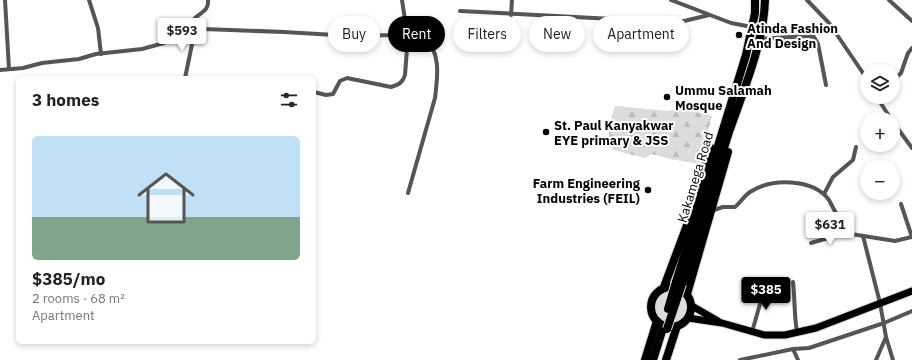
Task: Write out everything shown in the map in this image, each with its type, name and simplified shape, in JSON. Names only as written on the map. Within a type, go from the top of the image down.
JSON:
[{"type":"highway","name":"Kakamega Road","points":[[654,360],[724,135],[746,55],[755,13],[755,0]]},
{"type":"highway","points":[[658,360],[724,135],[760,40],[765,0]]},
{"type":"highway","points":[[687,294],[727,157],[729,146],[724,135]]},
{"type":"highway","points":[[664,288],[689,220],[711,149],[715,140],[724,135]]},
{"type":"highway","points":[[677,287],[683,290],[691,300],[692,306],[688,318],[677,326],[666,326],[657,321],[652,314],[652,301],[654,295],[664,288],[677,287]]},
{"type":"highway","points":[[645,360],[657,321]]},
{"type":"highway","points":[[666,360],[677,326]]},
{"type":"main road","points":[[688,318],[722,323],[764,335],[776,336],[816,328],[912,291]]},
{"type":"main road","points":[[692,306],[722,323]]},
{"type":"street","points":[[5,0],[9,69]]},
{"type":"street","points":[[89,0],[98,28],[101,54]]},
{"type":"street","points":[[189,31],[194,18],[206,10],[208,0]]},
{"type":"street","points":[[402,0],[405,16]]},
{"type":"street","points":[[511,15],[512,0]]},
{"type":"street","points":[[671,0],[731,23],[752,28]]},
{"type":"street","points":[[807,0],[829,23],[860,69]]},
{"type":"street","points":[[889,0],[912,21]]},
{"type":"street","points":[[460,11],[511,15],[613,19],[622,24],[640,26],[653,21],[680,22],[709,15]]},
{"type":"street","points":[[0,70],[23,68],[42,63],[78,59],[155,46],[189,31],[204,29],[352,36],[388,35]]},
{"type":"street","points":[[185,76],[195,30]]},
{"type":"street","points":[[760,40],[808,36],[814,37],[818,44],[826,85]]},
{"type":"street","points":[[900,73],[903,69],[908,53],[912,48]]},
{"type":"street","points":[[316,92],[326,95],[333,94],[340,81],[346,78],[391,87],[397,86],[404,80],[407,52]]},
{"type":"street","points":[[408,193],[435,98],[438,67],[434,52]]},
{"type":"street","points":[[908,53],[912,57]]},
{"type":"street","points":[[900,132],[912,148]]},
{"type":"street","points":[[824,194],[833,177],[855,157],[856,147]]},
{"type":"street","points":[[711,212],[723,207],[734,207],[750,192],[772,184],[785,182],[807,185],[824,194],[839,219],[842,231],[845,233]]},
{"type":"street","points":[[811,243],[845,233],[878,237],[895,241],[912,237],[902,204]]},
{"type":"street","points":[[863,236],[880,303],[886,337],[893,360]]},
{"type":"street","points":[[793,282],[795,304],[794,314],[797,333]]},
{"type":"street","points":[[752,332],[760,304],[762,286]]},
{"type":"street","points":[[740,360],[793,349],[809,348],[884,323],[912,311]]},
{"type":"street","points":[[876,360],[886,337]]},
{"type":"street","points":[[793,349],[798,360]]},
{"type":"green space","points":[[615,106],[668,111],[680,108],[712,116],[699,164],[652,154],[645,158],[613,150],[609,133]]},
{"type":"green space","points":[[669,289],[675,289],[684,294],[688,300],[688,312],[684,318],[675,323],[669,323],[660,318],[655,309],[655,303],[660,294]]},
{"type":"place","name":"Atinda Fashion And Design","points":[[739,35]]},
{"type":"place","name":"Ummu Salamah Mosque","points":[[667,97]]},
{"type":"place","name":"St. Paul Kanyakwar EYE primary & JSS","points":[[546,132]]},
{"type":"place","name":"Farm Engineering Industries (FEIL)","points":[[648,190]]}]
